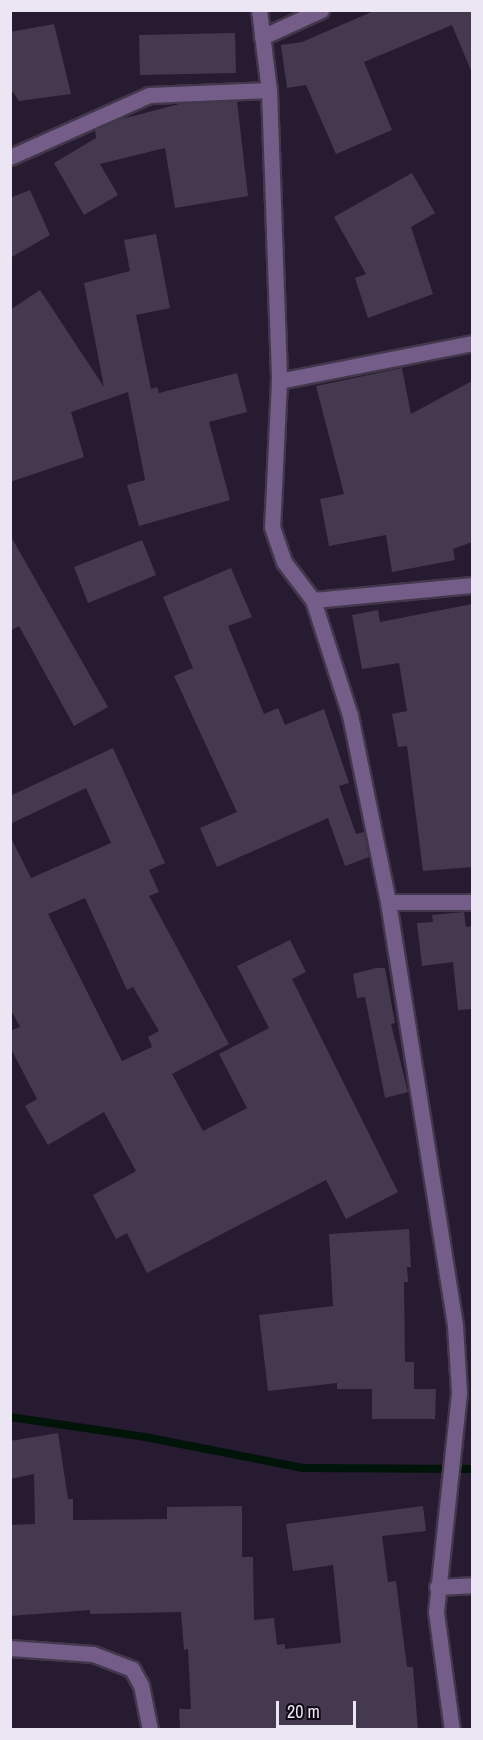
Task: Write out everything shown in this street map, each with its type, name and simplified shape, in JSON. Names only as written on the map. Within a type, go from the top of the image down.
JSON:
[{"type":"street","points":[[259,10],[269,90],[279,381],[272,527],[284,562],[313,600],[350,715],[388,902],[455,1325],[459,1393],[437,1587],[441,1665],[452,1730]]},
{"type":"street","points":[[262,38],[321,10]]},
{"type":"street","points":[[10,157],[149,95],[269,90]]},
{"type":"street","points":[[279,381],[472,343]]},
{"type":"street","points":[[313,600],[472,585]]},
{"type":"street","points":[[388,902],[472,902]]},
{"type":"street","points":[[437,1587],[472,1586]]},
{"type":"street","points":[[10,1648],[93,1654],[132,1669],[141,1685],[150,1730]]},
{"type":"building","points":[[376,10],[472,10],[472,73],[452,25],[364,62],[392,130],[336,154],[306,85],[287,88],[281,45],[302,42]]},
{"type":"building","points":[[54,24],[71,94],[19,101],[10,88],[10,32]]},
{"type":"building","points":[[235,33],[236,73],[140,75],[139,35]]},
{"type":"building","points":[[237,101],[248,196],[175,208],[165,148],[100,164],[118,195],[84,215],[54,163],[96,138],[95,130],[118,120],[183,103]]},
{"type":"building","points":[[412,173],[435,213],[411,227],[433,294],[368,318],[355,278],[366,274],[334,217]]},
{"type":"building","points":[[30,190],[50,235],[10,258],[10,198]]},
{"type":"building","points":[[156,234],[170,308],[136,315],[151,389],[157,387],[159,393],[237,373],[247,412],[209,422],[230,500],[139,526],[127,485],[145,480],[128,392],[71,412],[84,457],[10,482],[10,310],[40,290],[104,387],[84,283],[130,271],[124,240]]},
{"type":"building","points":[[402,368],[411,414],[472,381],[472,542],[453,549],[455,560],[392,572],[386,535],[329,546],[320,499],[344,494],[316,386]]},
{"type":"building","points":[[10,535],[108,707],[74,726],[19,626],[10,631]]},
{"type":"building","points":[[142,540],[156,575],[88,603],[74,567]]},
{"type":"building","points":[[231,568],[252,617],[228,626],[264,714],[278,708],[285,725],[324,709],[349,783],[339,786],[356,834],[364,832],[369,857],[345,866],[328,818],[217,867],[200,828],[237,812],[174,676],[193,668],[163,597]]},
{"type":"building","points":[[472,604],[472,867],[423,871],[407,746],[398,747],[392,714],[407,711],[399,663],[362,669],[352,615],[378,610],[380,622]]},
{"type":"building","points":[[113,748],[165,863],[149,870],[159,892],[149,896],[229,1044],[172,1074],[203,1131],[247,1108],[219,1054],[269,1028],[237,966],[290,940],[306,972],[292,979],[398,1192],[346,1219],[326,1180],[147,1273],[127,1233],[116,1239],[93,1195],[136,1171],[104,1112],[48,1145],[25,1106],[37,1099],[10,1047],[10,1031],[20,1027],[10,1008],[10,836],[31,878],[111,843],[86,788],[10,824],[10,796]],"holes":[[[85,898],[127,990],[133,987],[159,1031],[148,1037],[152,1047],[122,1061],[48,914]]]},
{"type":"building","points":[[464,912],[466,927],[472,926],[472,1009],[458,1010],[453,962],[422,966],[417,923],[433,922],[432,915]]},
{"type":"building","points":[[385,968],[395,1023],[391,1024],[408,1092],[385,1098],[365,997],[357,998],[353,974]]},
{"type":"building","points":[[409,1229],[411,1267],[407,1267],[408,1282],[404,1282],[405,1362],[414,1362],[414,1389],[436,1389],[435,1419],[372,1419],[372,1389],[337,1389],[337,1383],[268,1391],[259,1315],[333,1306],[329,1234]]},
{"type":"building","points":[[58,1433],[68,1499],[73,1499],[73,1520],[167,1519],[167,1507],[242,1506],[242,1557],[253,1557],[254,1620],[274,1618],[277,1645],[285,1644],[285,1649],[341,1643],[333,1565],[293,1571],[286,1524],[423,1506],[426,1531],[382,1536],[388,1582],[396,1581],[407,1667],[413,1667],[418,1730],[180,1730],[179,1709],[191,1709],[188,1649],[184,1650],[181,1612],[90,1614],[90,1610],[10,1616],[10,1525],[35,1524],[34,1474],[10,1479],[10,1441]]},
{"type":"waterway","points":[[10,1417],[145,1437],[303,1468],[472,1469]]}]
